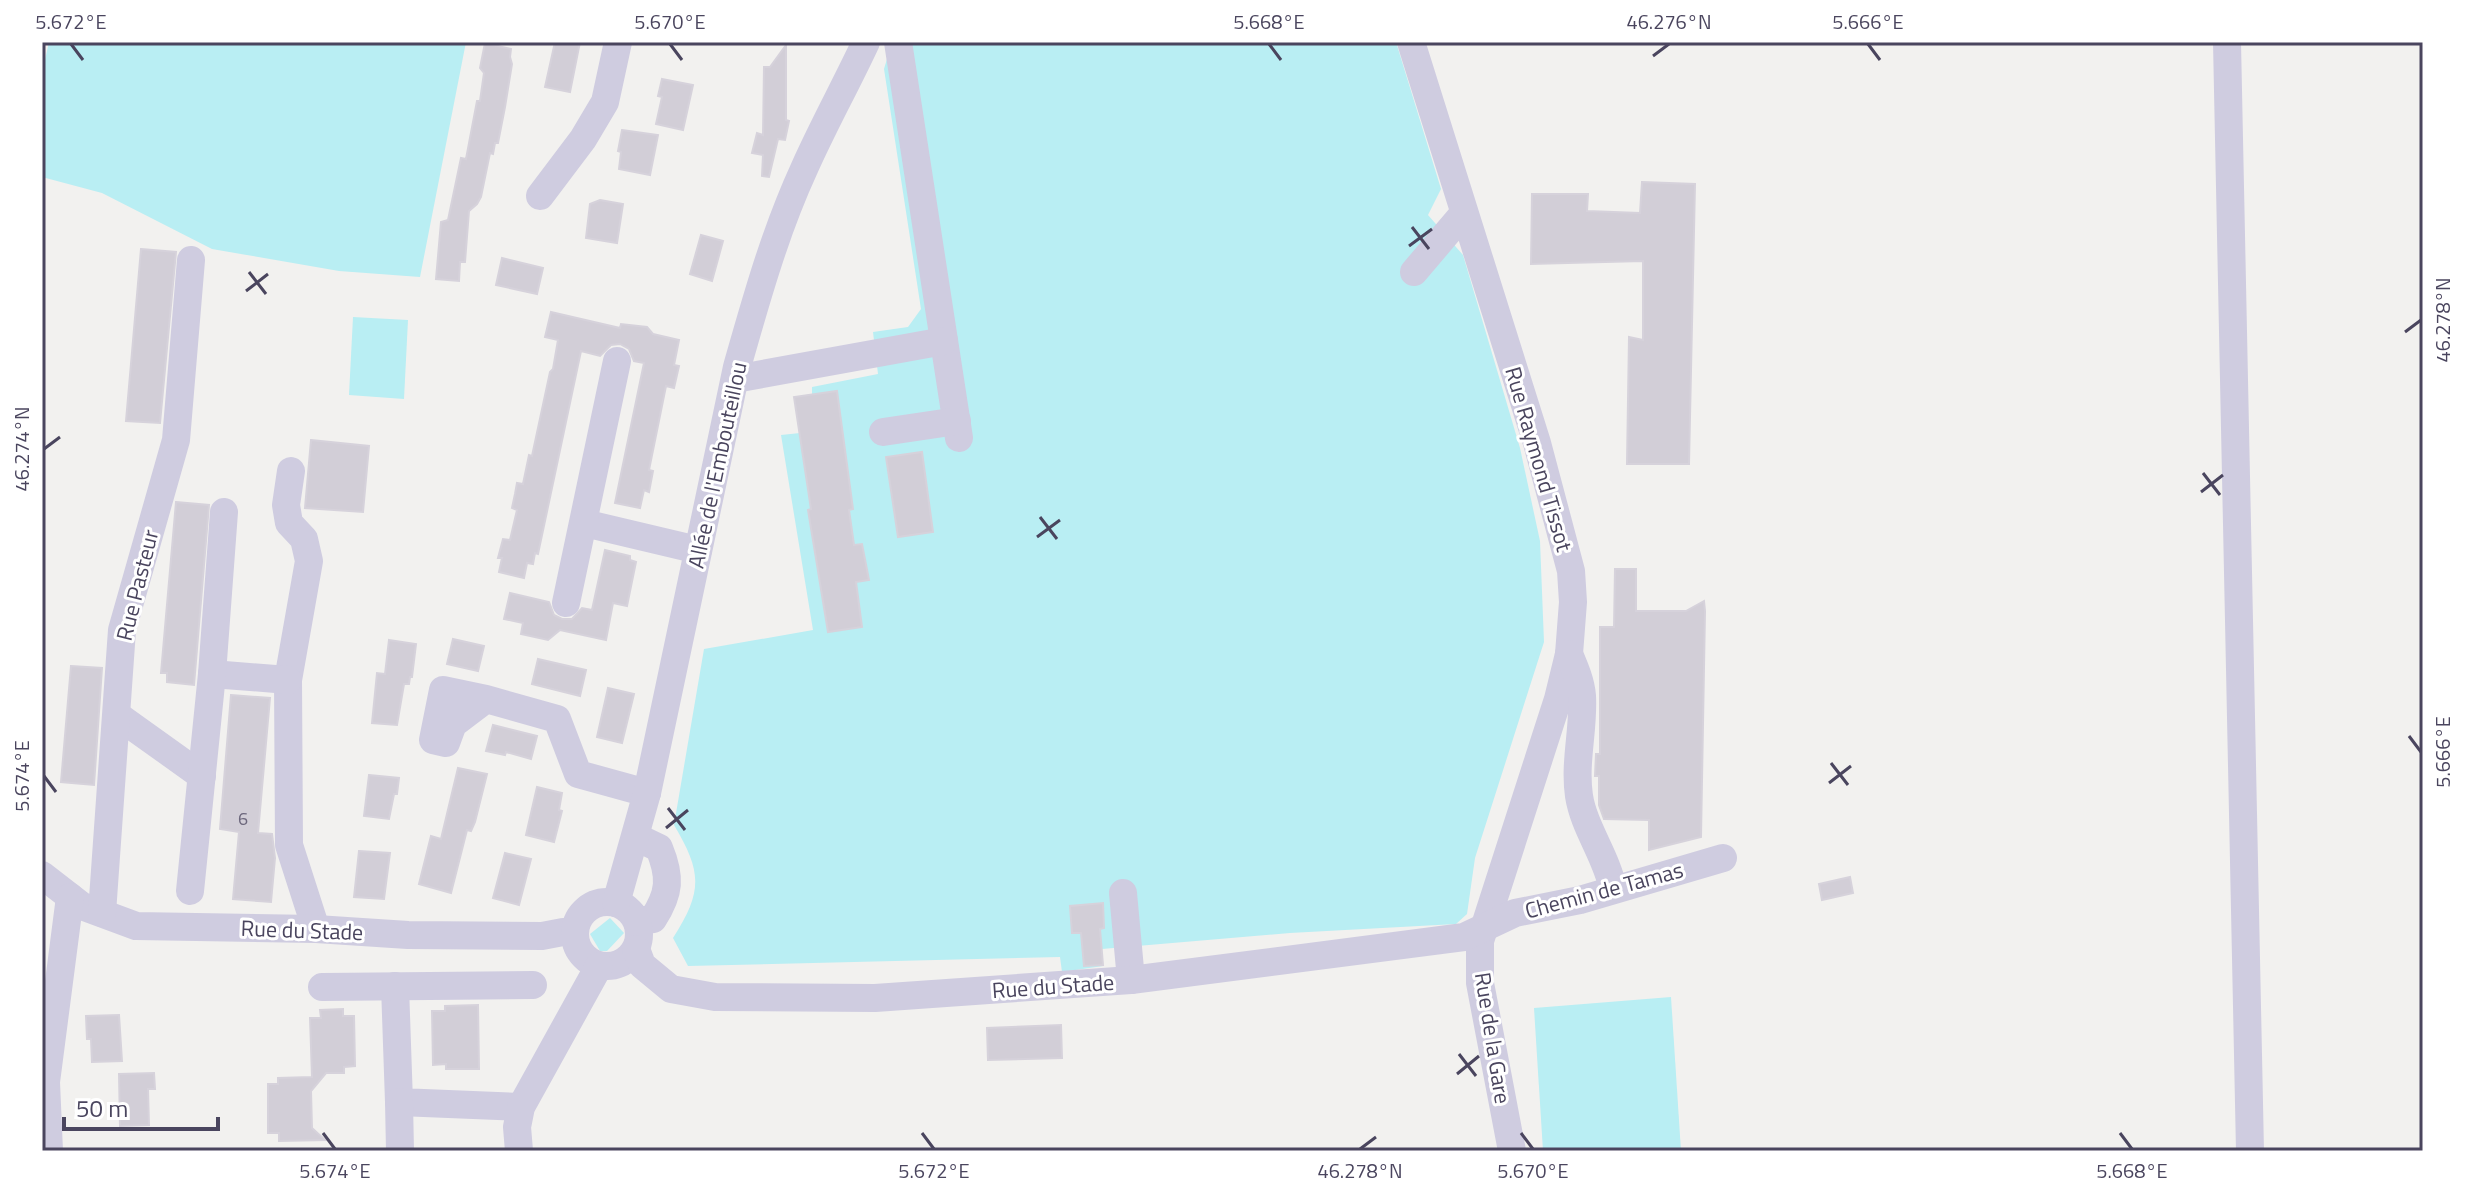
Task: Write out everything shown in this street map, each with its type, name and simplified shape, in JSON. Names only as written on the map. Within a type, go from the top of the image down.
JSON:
[{"type":"street","points":[[540,196],[583,139],[605,102],[618,42]]},
{"type":"street","name":"Allée de l'Embouteillou","points":[[630,925],[636,837],[735,379],[754,307],[776,237],[803,171],[866,42]]},
{"type":"street","points":[[883,432],[958,430],[898,42]]},
{"type":"street","name":"Rue Raymond Tissot","points":[[1411,42],[1537,443],[1571,571],[1573,602],[1569,654],[1558,699],[1486,926]]},
{"type":"street","points":[[2227,42],[2250,1151]]},
{"type":"street","points":[[1414,272],[1464,213]]},
{"type":"street","name":"Rue Pasteur","points":[[102,913],[122,630],[176,440],[191,260]]},
{"type":"street","points":[[735,379],[944,341]]},
{"type":"street","points":[[566,603],[617,361]]},
{"type":"street","points":[[291,471],[286,505],[289,523],[304,539],[309,561],[288,680],[289,845],[316,929]]},
{"type":"street","points":[[190,891],[212,674],[224,512]]},
{"type":"street","points":[[584,523],[698,550]]},
{"type":"street","points":[[1569,654],[1582,696],[1577,765],[1579,794],[1613,889]]},
{"type":"street","points":[[212,674],[288,680]]},
{"type":"street","points":[[486,699],[557,719],[578,774],[647,793]]},
{"type":"street","points":[[118,716],[202,776]]},
{"type":"street","points":[[630,925],[653,919],[665,901],[668,880],[659,848],[636,837]]},
{"type":"street","name":"Chemin de Tamas","points":[[1486,926],[1515,913],[1550,907],[1723,858]]},
{"type":"street","name":"Rue du Stade","points":[[42,875],[82,906],[136,926],[316,929],[408,935],[542,936],[575,933]]},
{"type":"street","points":[[1123,893],[1131,980]]},
{"type":"street","points":[[49,1151],[47,1026],[70,897]]},
{"type":"street","points":[[601,902],[630,925],[627,960],[613,966],[599,966],[586,959],[578,947],[575,933],[579,919],[588,908],[601,902]]},
{"type":"street","name":"Rue du Stade","points":[[630,925],[642,965],[671,989],[715,997],[875,998],[1131,980],[1464,937],[1486,926]]},
{"type":"street","name":"Rue de la Gare","points":[[1486,926],[1480,941],[1480,983],[1512,1151]]},
{"type":"street","points":[[519,1151],[517,1127],[521,1107],[599,966]]},
{"type":"street","points":[[322,987],[533,985]]},
{"type":"street","points":[[395,986],[400,1151]]},
{"type":"street","points":[[399,1102],[521,1107]]},
{"type":"shaded area","points":[[49,42],[466,42],[420,277],[339,271],[212,249],[102,193],[42,177],[42,73]]},
{"type":"shaded area","points":[[892,42],[1396,42],[1441,189],[1428,215],[1463,255],[1520,448],[1540,541],[1544,642],[1475,858],[1467,914],[1456,924],[1290,933],[1102,949],[1103,966],[1062,972],[1060,957],[688,966],[673,938],[694,894],[694,869],[674,825],[704,649],[813,630],[781,435],[800,433],[794,397],[812,394],[812,387],[878,374],[873,332],[908,327],[921,309],[884,69]]},
{"type":"shaded area","points":[[353,317],[408,320],[404,399],[349,395]]},
{"type":"shaded area","points":[[610,918],[624,933],[607,951],[600,951],[590,934]]},
{"type":"shaded area","points":[[1671,997],[1681,1151],[1543,1151],[1534,1008]]},
{"type":"building","points":[[555,42],[580,42],[570,92],[545,87]]},
{"type":"building","points":[[485,43],[511,49],[512,64],[498,143],[495,143],[493,154],[490,153],[481,197],[469,211],[465,262],[460,262],[459,281],[436,279],[441,222],[448,220],[461,158],[466,159],[477,101],[480,101],[484,73],[480,68]]},
{"type":"building","points":[[786,45],[786,120],[789,121],[785,140],[778,139],[769,177],[762,176],[763,155],[752,153],[757,133],[763,135],[764,67],[770,67]]},
{"type":"building","points":[[662,79],[693,85],[683,130],[656,124]]},
{"type":"building","points":[[622,130],[658,135],[650,175],[619,169]]},
{"type":"building","points":[[1642,182],[1695,184],[1689,464],[1627,464],[1629,337],[1643,340],[1643,261],[1531,264],[1532,194],[1588,194],[1587,211],[1640,213]]},
{"type":"building","points":[[600,200],[623,204],[617,243],[586,238],[590,204]]},
{"type":"building","points":[[701,235],[723,241],[712,281],[690,274]]},
{"type":"building","points":[[141,249],[176,252],[160,423],[126,421]]},
{"type":"building","points":[[502,258],[543,268],[537,294],[496,285]]},
{"type":"building","points":[[551,312],[620,328],[621,324],[647,327],[653,334],[679,340],[674,365],[679,366],[674,388],[666,386],[649,470],[653,471],[649,492],[644,490],[640,508],[615,503],[644,363],[634,361],[629,349],[620,344],[611,345],[600,356],[581,351],[538,554],[535,553],[533,564],[527,563],[524,578],[499,572],[502,558],[498,558],[503,539],[510,540],[517,510],[512,508],[517,483],[523,484],[529,455],[532,456],[553,369],[558,340],[545,337]]},
{"type":"building","points":[[837,391],[853,509],[849,510],[854,545],[862,544],[869,580],[856,582],[862,627],[828,632],[794,397]]},
{"type":"building","points":[[311,440],[369,446],[363,512],[305,508]]},
{"type":"building","points":[[922,452],[933,532],[898,537],[886,457]]},
{"type":"building","points":[[176,502],[209,505],[194,685],[167,682],[167,673],[161,673]]},
{"type":"building","points":[[605,550],[630,556],[630,560],[636,562],[627,606],[613,603],[606,640],[560,630],[548,640],[521,634],[523,623],[504,619],[510,593],[549,602],[554,615],[562,619],[572,619],[582,608],[592,610]]},
{"type":"building","points":[[1615,569],[1636,569],[1636,611],[1686,611],[1704,601],[1701,837],[1649,850],[1649,820],[1604,819],[1599,805],[1599,776],[1595,776],[1596,754],[1600,754],[1600,627],[1614,627]]},
{"type":"building","points":[[453,639],[484,646],[478,671],[447,664]]},
{"type":"building","points":[[389,640],[416,644],[412,677],[409,684],[404,684],[397,725],[372,723],[377,673],[385,674]]},
{"type":"building","points":[[538,659],[586,670],[580,696],[532,684]]},
{"type":"building","points":[[71,666],[102,668],[94,785],[61,782]]},
{"type":"building","points":[[608,688],[634,694],[622,743],[597,737]]},
{"type":"building","points":[[231,695],[270,698],[258,833],[272,834],[275,858],[271,902],[233,899],[239,832],[220,829]]},
{"type":"building","points":[[493,725],[537,736],[531,759],[506,752],[505,755],[486,751]]},
{"type":"building","points":[[458,768],[487,774],[475,822],[471,831],[467,830],[451,893],[419,884],[431,836],[441,839]]},
{"type":"building","points":[[369,775],[399,778],[389,819],[364,816]]},
{"type":"building","points":[[537,787],[562,793],[559,810],[562,811],[554,842],[526,835]]},
{"type":"building","points":[[359,851],[390,853],[384,899],[354,897]]},
{"type":"building","points":[[505,853],[531,859],[519,905],[493,898]]},
{"type":"building","points":[[1850,877],[1853,893],[1822,900],[1819,884]]},
{"type":"building","points":[[1103,903],[1104,928],[1100,929],[1103,965],[1084,966],[1081,933],[1072,933],[1070,906]]},
{"type":"building","points":[[478,1005],[479,1069],[446,1069],[446,1064],[433,1065],[432,1011],[445,1011],[445,1006]]},
{"type":"building","points":[[343,1009],[343,1016],[354,1016],[355,1066],[344,1067],[344,1073],[326,1073],[311,1091],[312,1128],[325,1140],[279,1141],[279,1133],[268,1133],[268,1084],[278,1084],[278,1078],[312,1077],[310,1018],[321,1018],[320,1010]]},
{"type":"building","points":[[119,1015],[122,1061],[92,1062],[86,1016]]},
{"type":"building","points":[[1061,1025],[1062,1058],[988,1060],[987,1028]]},
{"type":"building","points":[[154,1073],[155,1089],[148,1089],[149,1125],[120,1126],[119,1074]]}]
